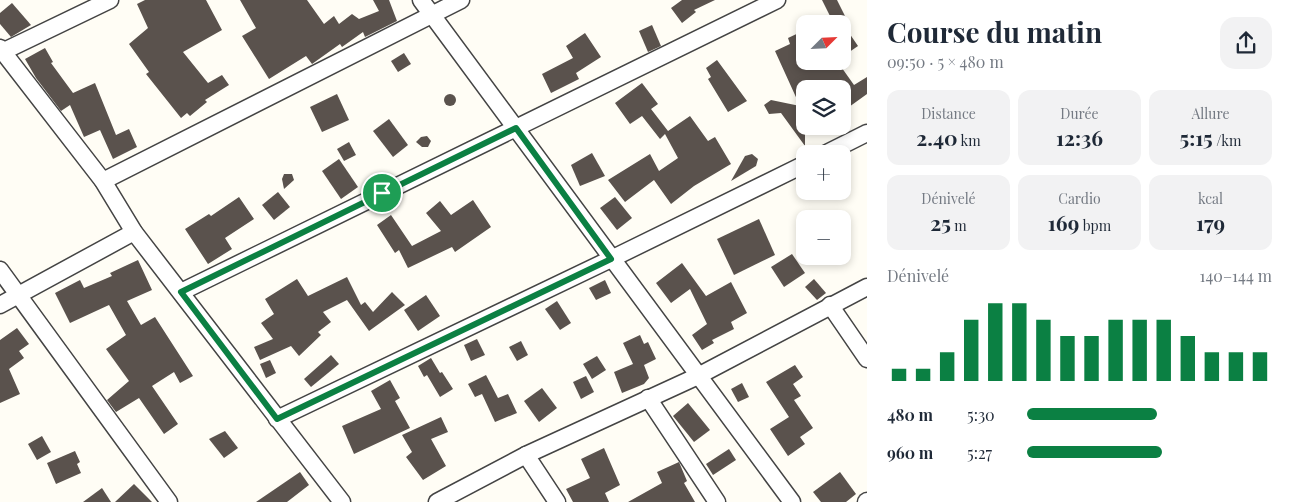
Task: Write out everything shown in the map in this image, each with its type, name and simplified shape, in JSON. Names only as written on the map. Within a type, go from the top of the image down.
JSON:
[{"type":"street","points":[[110,0],[1,51],[103,181],[134,232],[342,502]]},
{"type":"street","points":[[421,0],[792,502]]},
{"type":"street","points":[[103,181],[462,0]]},
{"type":"street","points":[[181,292],[777,0]]},
{"type":"street","points":[[843,145],[867,133]]},
{"type":"street","points":[[277,419],[796,168]]},
{"type":"street","points":[[0,304],[134,232]]},
{"type":"street","points":[[0,270],[169,502]]},
{"type":"street","points":[[437,502],[526,455],[698,376],[867,287]]},
{"type":"street","points":[[830,305],[867,360]]},
{"type":"street","points":[[648,398],[717,502]]},
{"type":"street","points":[[526,455],[557,502]]},
{"type":"building","points":[[145,0],[206,0],[222,30],[183,52],[208,83],[222,75],[229,85],[205,100],[207,102],[190,116],[187,113],[181,118],[146,74],[149,72],[129,44],[148,28],[137,4]]},
{"type":"building","points":[[240,0],[307,0],[324,24],[334,16],[339,24],[352,14],[359,19],[379,11],[373,0],[389,0],[397,21],[365,37],[363,32],[342,47],[340,44],[312,64],[306,56],[269,79],[242,36],[256,28]]},
{"type":"building","points":[[682,0],[715,0],[694,10],[696,12],[682,23],[671,8]]},
{"type":"building","points":[[822,0],[837,0],[844,15],[830,15]]},
{"type":"building","points":[[12,3],[31,25],[11,37],[0,24],[0,13]]},
{"type":"building","points":[[652,25],[661,46],[648,52],[639,31]]},
{"type":"building","points":[[585,33],[601,57],[576,73],[579,79],[551,93],[542,74],[573,58],[566,46]]},
{"type":"building","points":[[796,34],[796,70],[843,70],[850,80],[796,80],[796,97],[775,51],[790,44],[788,38]]},
{"type":"building","points":[[851,36],[858,46],[851,51]]},
{"type":"building","points":[[45,48],[53,62],[51,63],[73,93],[95,83],[116,135],[129,129],[137,147],[113,159],[100,130],[84,137],[70,105],[61,111],[36,78],[25,59]]},
{"type":"building","points":[[404,53],[411,64],[398,72],[391,61]]},
{"type":"building","points":[[717,60],[747,101],[728,112],[708,79],[711,77],[706,68]]},
{"type":"building","points":[[867,77],[867,94],[851,106],[851,81],[854,85]]},
{"type":"building","points":[[642,83],[658,104],[651,109],[668,131],[690,116],[708,141],[715,137],[731,164],[694,186],[671,204],[654,180],[625,202],[608,180],[650,154],[659,171],[678,158],[665,134],[660,139],[642,116],[630,124],[615,103]]},
{"type":"building","points":[[337,94],[349,120],[322,132],[310,107]]},
{"type":"building","points":[[452,94],[455,95],[455,105],[448,106],[445,105],[444,98],[445,95]]},
{"type":"building","points":[[771,100],[796,105],[796,134],[781,113],[769,114],[764,105]]},
{"type":"building","points":[[389,119],[408,145],[393,157],[373,131]]},
{"type":"building","points":[[797,135],[805,135],[804,145]]},
{"type":"building","points":[[427,136],[431,141],[428,147],[422,147],[416,142],[421,137]]},
{"type":"building","points":[[349,142],[356,155],[344,161],[337,149]]},
{"type":"building","points":[[592,153],[605,176],[580,186],[571,165]]},
{"type":"building","points":[[752,154],[758,159],[756,166],[731,181],[745,156]]},
{"type":"building","points":[[339,159],[358,187],[341,199],[322,171]]},
{"type":"building","points":[[284,174],[292,174],[294,180],[284,189],[282,179]]},
{"type":"building","points":[[278,192],[290,207],[274,220],[262,205]]},
{"type":"building","points":[[239,197],[254,219],[225,238],[232,249],[208,264],[185,229],[209,214],[211,216]]},
{"type":"building","points":[[615,197],[632,218],[617,230],[600,208]]},
{"type":"building","points":[[473,200],[491,227],[455,252],[452,247],[408,268],[399,250],[395,253],[377,225],[391,215],[412,246],[441,231],[426,213],[440,201],[451,215]]},
{"type":"building","points":[[759,219],[775,255],[734,275],[717,239]]},
{"type":"building","points":[[792,254],[796,260],[796,265],[800,265],[805,273],[784,287],[771,267]]},
{"type":"building","points":[[138,260],[152,290],[127,301],[141,325],[155,317],[193,376],[180,383],[174,372],[152,386],[178,424],[164,434],[139,398],[116,412],[107,400],[129,381],[106,349],[126,335],[109,305],[70,323],[55,293],[80,280],[84,288],[112,276],[110,273]]},
{"type":"building","points":[[682,263],[706,296],[731,282],[747,313],[731,322],[734,329],[712,340],[714,343],[702,350],[692,335],[707,324],[690,289],[671,303],[656,283]]},
{"type":"building","points":[[347,277],[361,305],[365,302],[373,312],[392,292],[405,305],[369,331],[347,300],[323,312],[331,322],[318,332],[321,335],[299,356],[291,346],[260,360],[254,347],[273,339],[261,323],[274,314],[265,299],[297,279],[308,296]]},
{"type":"building","points":[[814,279],[826,293],[817,300],[805,287]]},
{"type":"building","points":[[605,280],[611,293],[596,300],[589,288]]},
{"type":"building","points":[[426,295],[440,316],[418,331],[404,310]]},
{"type":"building","points":[[557,301],[571,323],[560,330],[545,309]]},
{"type":"building","points":[[17,328],[29,344],[19,351],[24,358],[9,369],[20,394],[0,403],[0,340]]},
{"type":"building","points":[[640,335],[644,344],[648,342],[656,359],[644,365],[649,378],[644,384],[622,393],[614,372],[633,364],[623,343]]},
{"type":"building","points":[[477,339],[485,355],[471,361],[464,345]]},
{"type":"building","points":[[521,341],[528,355],[517,361],[509,347]]},
{"type":"building","points":[[331,355],[339,364],[311,387],[304,379]]},
{"type":"building","points":[[597,356],[606,370],[592,379],[583,364]]},
{"type":"building","points":[[431,358],[453,389],[440,397],[427,375],[424,377],[418,366]]},
{"type":"building","points":[[270,360],[276,373],[266,378],[260,364]]},
{"type":"building","points":[[795,365],[803,377],[793,384],[801,396],[794,400],[813,428],[800,437],[805,444],[788,456],[770,429],[789,417],[766,382]]},
{"type":"building","points":[[486,375],[498,398],[508,394],[517,413],[495,422],[482,394],[475,397],[468,384]]},
{"type":"building","points":[[586,376],[594,392],[581,399],[573,382]]},
{"type":"building","points":[[390,380],[400,398],[395,401],[410,428],[354,454],[342,426],[381,409],[371,391]]},
{"type":"building","points":[[742,383],[749,397],[738,402],[731,389]]},
{"type":"building","points":[[542,388],[557,408],[539,422],[524,401]]},
{"type":"building","points":[[688,403],[710,430],[694,442],[673,416]]},
{"type":"building","points":[[441,417],[448,432],[431,439],[446,466],[423,480],[406,457],[412,452],[402,435]]},
{"type":"building","points":[[225,431],[238,448],[224,458],[209,439]]},
{"type":"building","points":[[42,436],[51,452],[37,460],[28,444]]},
{"type":"building","points":[[604,448],[620,485],[605,493],[609,502],[573,502],[566,489],[590,478],[581,459]]},
{"type":"building","points":[[729,449],[736,460],[713,475],[706,464]]},
{"type":"building","points":[[75,451],[80,462],[77,464],[81,473],[56,484],[47,463]]},
{"type":"building","points":[[679,462],[687,481],[684,483],[695,502],[628,502],[662,483],[657,472]]},
{"type":"building","points":[[300,472],[309,485],[287,502],[256,502]]},
{"type":"building","points":[[840,472],[856,494],[846,502],[821,502],[813,492]]},
{"type":"building","points":[[134,484],[152,502],[115,502]]},
{"type":"building","points":[[102,488],[111,502],[83,502]]},
{"type":"route","points":[[516,128],[611,259],[277,419],[181,292],[382,193],[516,128]]}]
